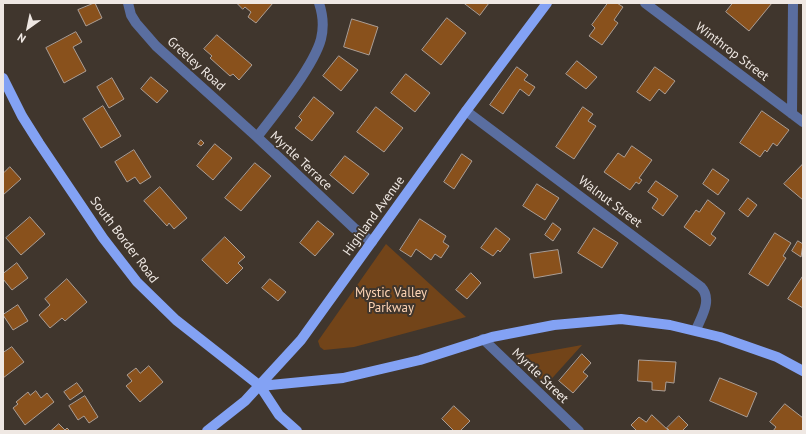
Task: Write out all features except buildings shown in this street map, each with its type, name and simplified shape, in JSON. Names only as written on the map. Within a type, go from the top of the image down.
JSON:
[{"type":"main road","name":"Highland Avenue","points":[[207,431],[238,408],[301,340],[466,111],[547,3]]},
{"type":"main road","name":"South Border Road","points":[[3,78],[22,116],[39,143],[103,238],[137,282],[171,316],[260,386],[279,415],[297,431]]},
{"type":"main road","points":[[260,386],[343,378],[420,360],[483,339],[554,325],[621,319],[696,330],[759,350],[803,371]]},
{"type":"street","name":"Greeley Road","points":[[128,3],[131,15],[151,41],[257,137]]},
{"type":"street","name":"Myrtle Terrace","points":[[318,3],[323,25],[318,48],[305,70],[257,137],[354,228],[372,242]]},
{"type":"street","name":"Winthrop Street","points":[[645,3],[803,122]]},
{"type":"street","points":[[792,114],[793,3]]},
{"type":"street","name":"Walnut Street","points":[[466,111],[695,282],[705,292],[707,300],[696,330]]},
{"type":"street","name":"Myrtle Street","points":[[483,339],[579,431]]},
{"type":"green space","name":"Mystic Valley Parkway","points":[[386,244],[466,317],[354,347],[324,350],[320,347],[318,341]]},
{"type":"green space","points":[[582,345],[546,385],[521,360],[521,356]]}]
